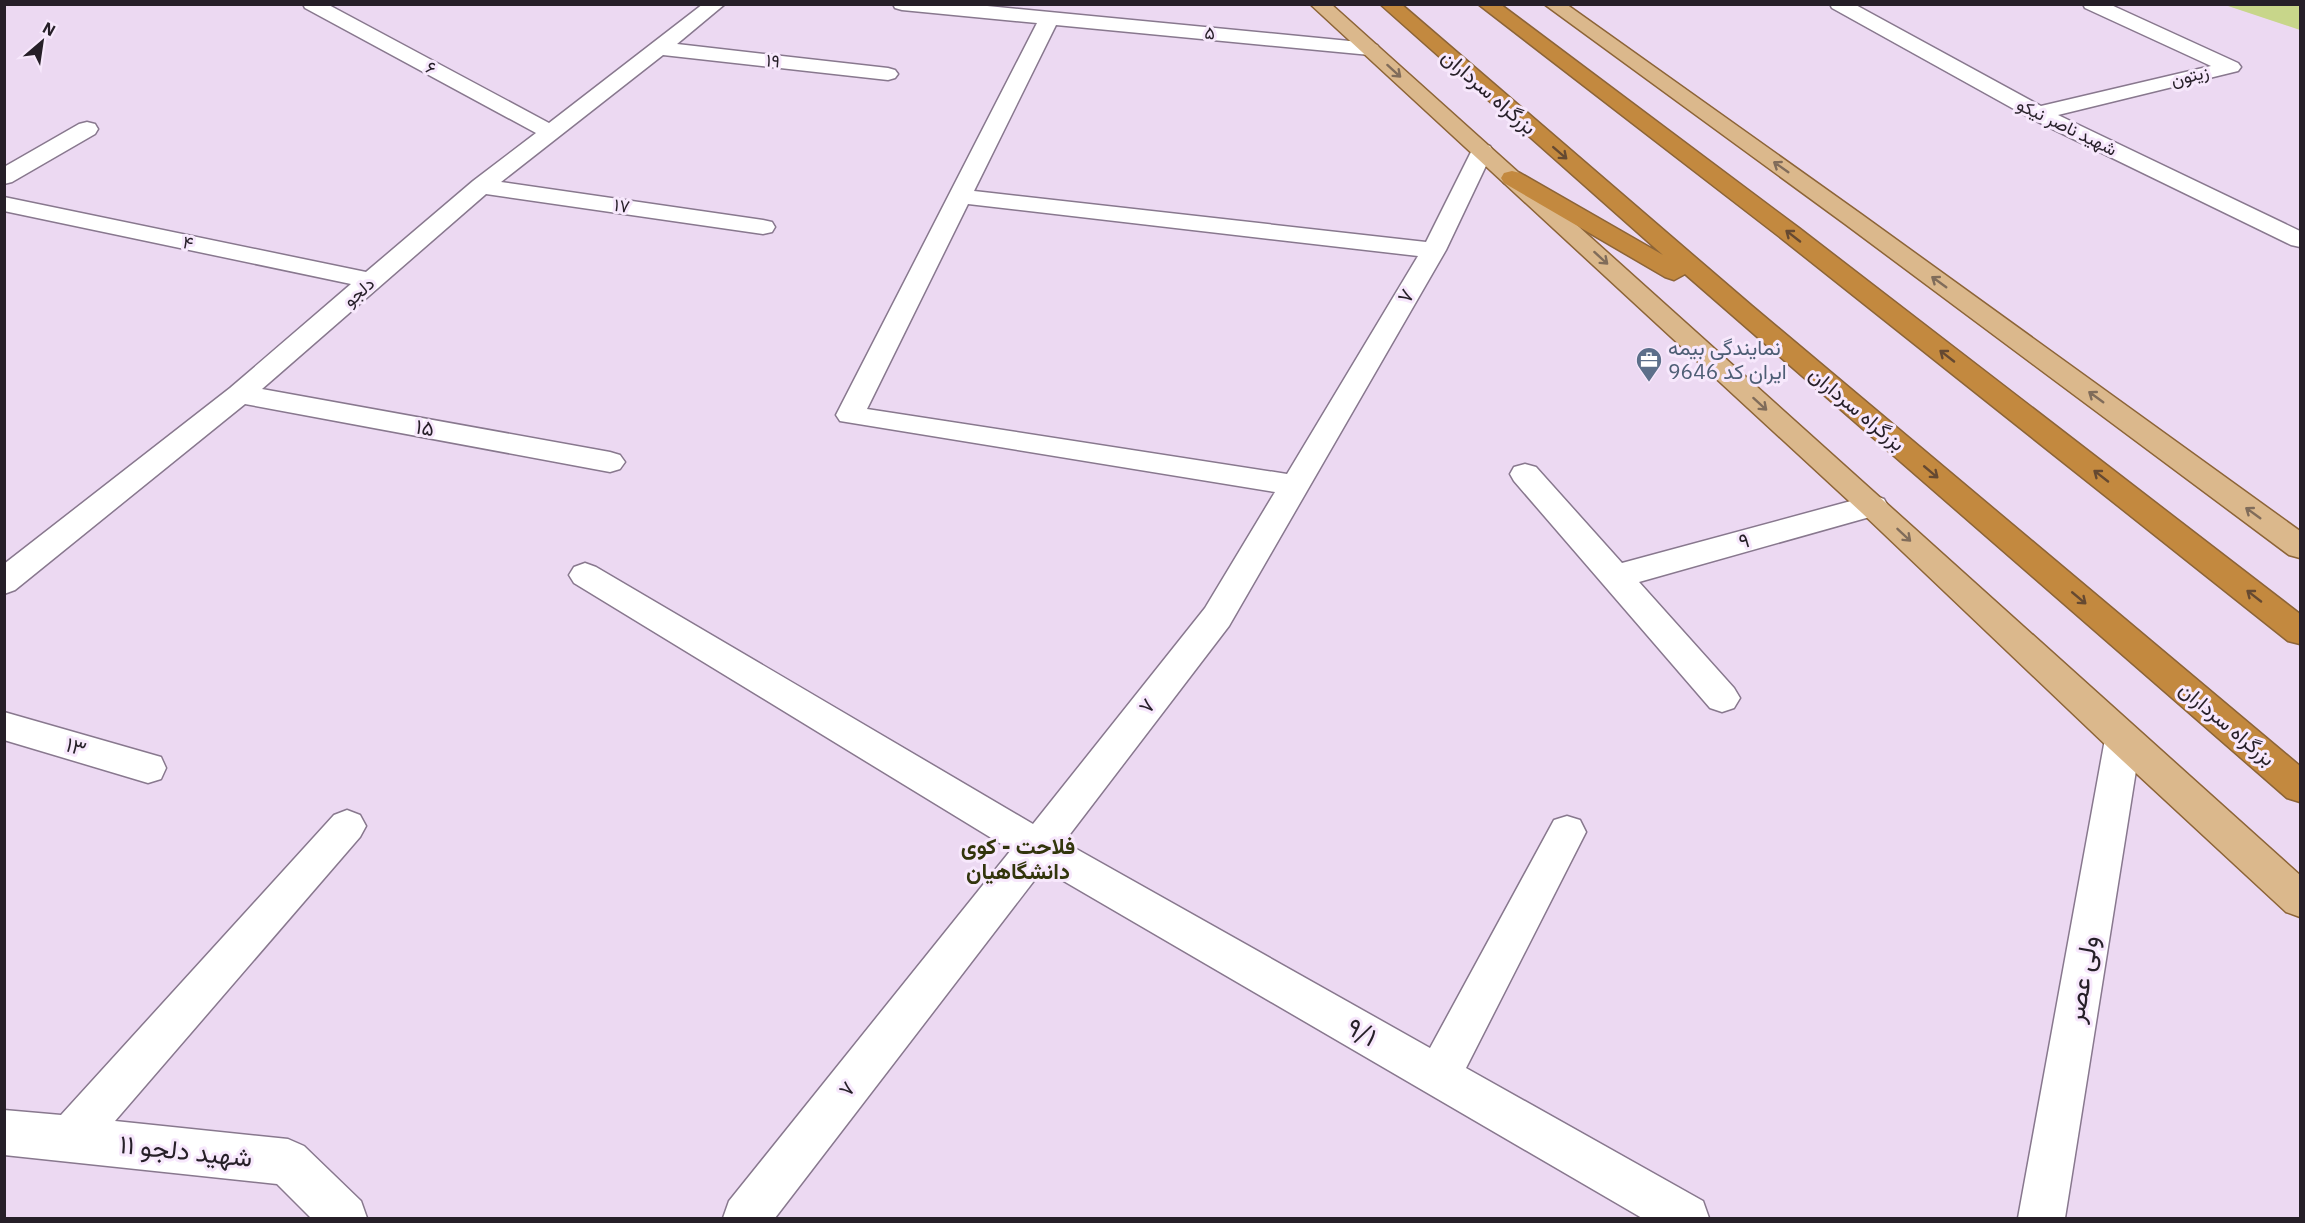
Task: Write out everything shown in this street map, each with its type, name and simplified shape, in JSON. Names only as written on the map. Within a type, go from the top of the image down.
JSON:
[{"type":"highway","name":"بزرگراه سرداران","points":[[1389,4],[1743,312],[2301,787]]},
{"type":"highway","points":[[1487,4],[1790,233],[2301,632]]},
{"type":"highway","points":[[1512,178],[1743,312]]},
{"type":"main road","points":[[1319,4],[1873,506],[2122,739],[2301,899]]},
{"type":"main road","points":[[1553,4],[1853,219],[2301,547]]},
{"type":"street","name":"۶","points":[[312,4],[550,132]]},
{"type":"street","name":"دلجو","points":[[4,582],[240,394],[481,186],[716,4]]},
{"type":"street","name":"۵","points":[[902,4],[1370,49]]},
{"type":"street","name":"شهید ناصر نیکو","points":[[1839,4],[2038,113],[2301,240]]},
{"type":"street","name":"زیتون","points":[[2038,113],[2230,67],[2092,4]]},
{"type":"street","points":[[1050,17],[850,415],[1294,485]]},
{"type":"street","name":"۱۹","points":[[658,48],[888,74]]},
{"type":"street","points":[[4,177],[87,129]]},
{"type":"street","name":"۷","points":[[746,1218],[1217,617],[1434,250],[1482,151]]},
{"type":"street","name":"۱۷","points":[[481,186],[763,227]]},
{"type":"street","points":[[960,196],[1434,250]]},
{"type":"street","name":"۴","points":[[4,204],[371,282]]},
{"type":"street","name":"۱۵","points":[[240,394],[610,462]]},
{"type":"street","points":[[1525,474],[1722,698]]},
{"type":"street","name":"۹","points":[[1615,577],[1873,506]]},
{"type":"street","name":"۹/۱","points":[[585,575],[1038,846],[1686,1218]]},
{"type":"street","name":"۱۳","points":[[4,726],[148,768]]},
{"type":"street","name":"ولی عصر","points":[[2041,1218],[2122,739]]},
{"type":"street","points":[[70,1139],[347,826]]},
{"type":"street","points":[[1439,1076],[1567,832]]},
{"type":"street","name":"شهید دلجو ۱۱","points":[[4,1132],[288,1162],[344,1218]]},
{"type":"green space","points":[[2225,5],[2300,5],[2300,30]]},
{"type":"place","name":"نمایندگی بیمه ایران کد 9646","points":[[1649,383]]},
{"type":"district","name":"فلاحت - کوی دانشگاهیان","points":[[1018,858]]}]
